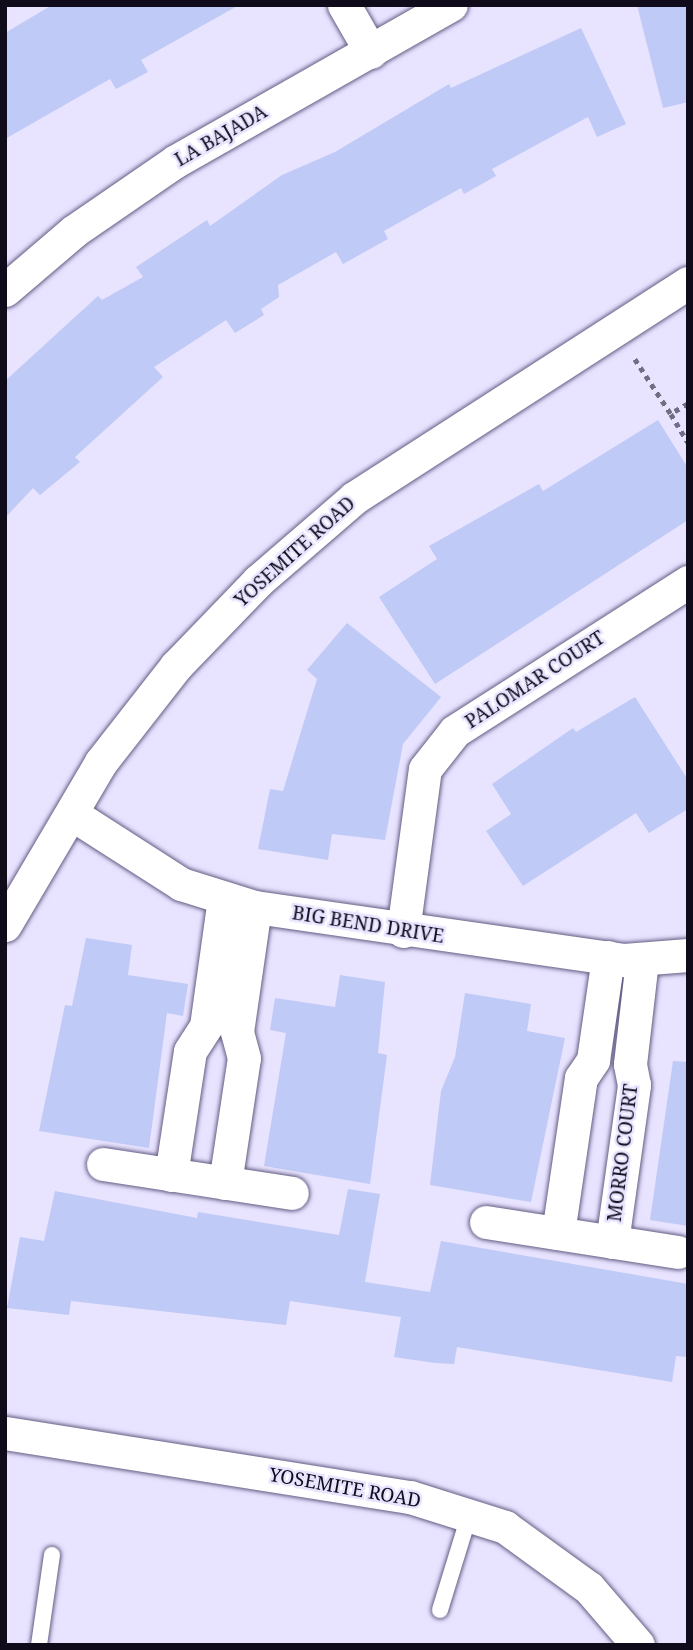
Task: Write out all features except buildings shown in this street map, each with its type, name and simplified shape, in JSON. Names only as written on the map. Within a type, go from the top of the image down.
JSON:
[{"type":"street","points":[[344,5],[370,52]]},
{"type":"street","name":"LA BAJADA","points":[[5,290],[74,231],[176,161],[452,5]]},
{"type":"street","name":"YOSEMITE ROAD","points":[[5,925],[101,762],[176,666],[267,573],[366,491],[688,283]]},
{"type":"street","name":"PALOMAR COURT","points":[[402,931],[425,769],[455,731],[688,582]]},
{"type":"street","name":"BIG BEND DRIVE","points":[[72,814],[181,884],[239,902],[402,931],[608,957],[642,960],[688,955]]},
{"type":"street","points":[[225,1183],[244,1058],[221,1029],[239,902]]},
{"type":"street","points":[[558,1233],[581,1078],[593,1060],[608,957]]},
{"type":"street","name":"MORRO COURT","points":[[612,1242],[635,1085],[630,1064],[642,960]]},
{"type":"street","points":[[171,1175],[190,1051],[221,1029]]},
{"type":"street","name":"MORRO COURT","points":[[593,1060],[630,1064]]},
{"type":"street","points":[[103,1164],[292,1193]]},
{"type":"street","name":"MORRO COURT","points":[[486,1222],[678,1252]]},
{"type":"street","name":"YOSEMITE ROAD","points":[[5,1433],[410,1497],[505,1527],[589,1588],[638,1645]]},
{"type":"lane","points":[[440,1611],[469,1516]]},
{"type":"lane","points":[[38,1645],[52,1555]]},
{"type":"path","points":[[635,359],[688,442]]},
{"type":"path","points":[[671,414],[688,404]]}]
